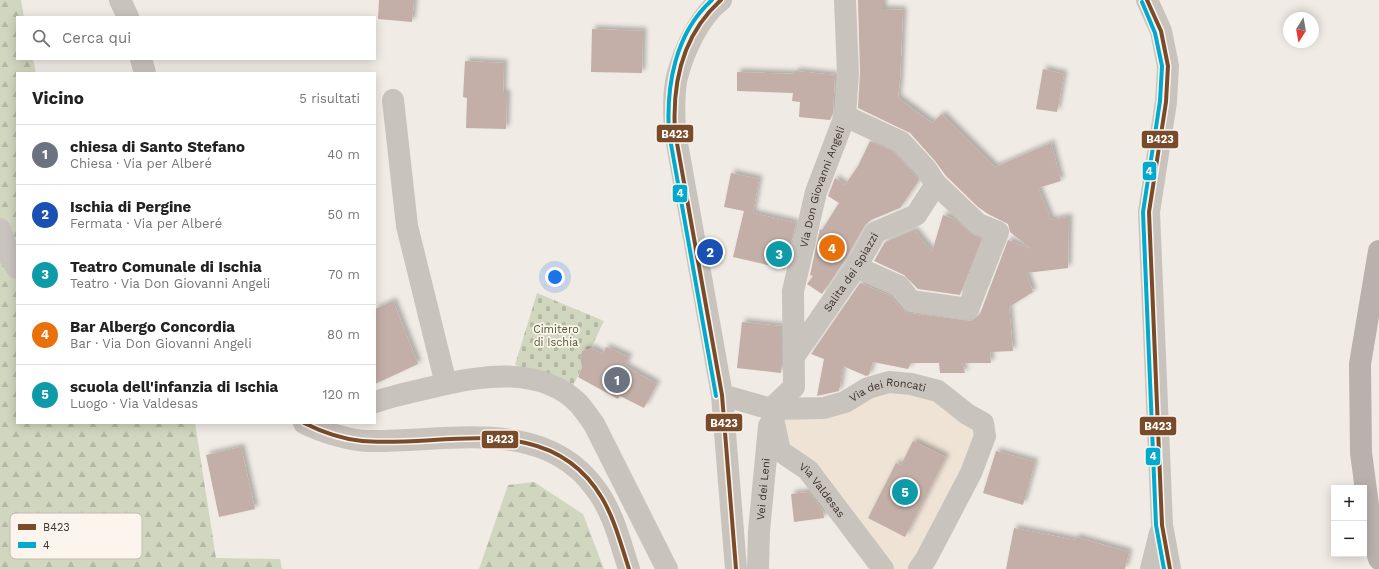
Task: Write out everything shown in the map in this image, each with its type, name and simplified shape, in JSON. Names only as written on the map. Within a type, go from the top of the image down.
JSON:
[{"type":"main road","points":[[1379,251],[1360,364],[1361,453],[1372,535],[1379,559]]},
{"type":"street","points":[[120,0],[128,16]]},
{"type":"street","points":[[129,16],[132,0]]},
{"type":"street","points":[[721,0],[701,8],[677,77],[674,107],[675,132],[722,395],[736,569]]},
{"type":"street","name":"Via Don Giovanni Angeli","points":[[771,409],[794,387],[795,354],[793,291],[816,192],[845,116],[848,74],[845,0]]},
{"type":"street","points":[[1147,0],[1161,31],[1168,66],[1166,102],[1149,212],[1162,525],[1170,569]]},
{"type":"street","points":[[141,60],[145,72]]},
{"type":"street","points":[[393,100],[407,226],[446,384]]},
{"type":"street","points":[[845,116],[901,142],[926,169],[936,184],[978,224],[998,232],[968,309],[911,301],[899,286],[856,267]]},
{"type":"street","name":"Salita dei Spiazzi","points":[[795,354],[856,267],[876,232],[916,215],[936,184]]},
{"type":"street","points":[[0,229],[9,256],[16,266]]},
{"type":"street","points":[[376,402],[446,384],[490,377],[514,377],[546,384],[560,390],[579,404],[594,424],[667,569]]},
{"type":"street","name":"Via dei Roncati","points":[[771,409],[824,408],[845,402],[868,388],[889,382],[911,384],[938,392],[967,414],[980,419],[985,427],[985,436],[971,473],[926,559],[918,569]]},
{"type":"street","points":[[722,395],[771,409]]},
{"type":"street","name":"Vei dei Leni","points":[[758,569],[759,531],[771,409]]},
{"type":"street","name":"Via Valdesas","points":[[771,409],[780,451],[808,470],[883,569]]},
{"type":"street","points":[[307,424],[332,434],[350,430],[366,441],[494,437],[528,442],[559,455],[579,471],[595,488],[611,516],[629,569]]},
{"type":"street","points":[[1151,569],[1162,525]]},
{"type":"green space","points":[[0,0],[21,0],[24,16],[16,16],[16,60],[33,60],[36,72],[16,72],[16,424],[195,424],[216,558],[280,559],[282,569],[0,569]]},
{"type":"green space","name":"Cimitero di Ischia","points":[[537,293],[604,321],[591,348],[582,351],[580,359],[582,367],[572,388],[515,365]]},
{"type":"green space","points":[[534,482],[583,514],[604,569],[479,569],[508,485]]},
{"type":"shaded area","points":[[903,378],[986,431],[913,569],[883,569],[805,468],[771,409]]},
{"type":"building","points":[[379,0],[414,0],[412,22],[378,19]]},
{"type":"building","points":[[858,0],[883,0],[883,9],[903,10],[898,98],[932,123],[942,114],[995,167],[1051,143],[1061,181],[1038,188],[1051,220],[1069,217],[1068,268],[1026,273],[1033,292],[1009,307],[1013,351],[990,352],[991,363],[962,363],[965,373],[940,373],[939,363],[911,363],[908,369],[873,362],[869,375],[866,376],[843,366],[839,391],[817,396],[824,359],[811,354],[860,283],[891,296],[901,309],[909,313],[971,321],[980,314],[1008,240],[1031,249],[1010,232],[1008,224],[978,207],[946,176],[910,133],[858,108],[860,73]]},
{"type":"building","points":[[592,29],[643,31],[642,73],[591,72]]},
{"type":"building","points":[[465,61],[504,63],[503,93],[507,93],[506,129],[466,128],[467,98],[463,97]]},
{"type":"building","points":[[1043,69],[1064,74],[1057,112],[1036,109]]},
{"type":"building","points":[[795,71],[835,75],[833,113],[830,120],[799,117],[800,102],[792,101],[793,93],[737,91],[737,72],[795,74]]},
{"type":"building","points":[[870,141],[894,152],[919,180],[900,208],[871,220],[865,225],[845,260],[822,294],[807,284],[813,276],[810,275],[820,229],[822,230],[839,203],[828,196],[835,178],[845,185],[858,166]]},
{"type":"building","points":[[731,173],[759,179],[753,213],[796,223],[785,269],[733,257],[744,211],[724,207]]},
{"type":"building","points":[[943,215],[955,219],[970,233],[982,239],[960,295],[918,289],[904,275],[874,261],[885,242],[914,230],[932,252]]},
{"type":"building","points":[[393,301],[418,364],[376,384],[376,309]]},
{"type":"building","points":[[742,322],[781,326],[781,373],[737,368]]},
{"type":"building","points":[[606,347],[629,357],[625,366],[657,384],[644,408],[620,396],[618,399],[578,377],[582,367],[580,359],[582,351],[591,348],[603,354]]},
{"type":"building","points":[[913,441],[946,457],[905,537],[868,518],[896,463],[901,465]]},
{"type":"building","points":[[241,447],[255,509],[219,517],[206,455]]},
{"type":"building","points":[[996,451],[1035,462],[1023,505],[983,493]]},
{"type":"building","points":[[809,492],[823,511],[824,518],[794,522],[791,494]]},
{"type":"building","points":[[1014,528],[1075,540],[1076,537],[1129,552],[1125,569],[1006,569]]},
{"type":"transit line","name":"4","points":[[712,0],[699,13],[681,44],[672,79],[668,115],[669,133],[716,396]]},
{"type":"transit line","name":"B423","points":[[721,0],[697,28],[682,60],[675,95],[675,132],[722,395],[736,569]]},
{"type":"transit line","name":"B423","points":[[1147,0],[1161,31],[1168,66],[1166,102],[1149,212],[1162,525],[1170,569]]},
{"type":"transit line","name":"4","points":[[1142,2],[1155,33],[1162,66],[1160,101],[1143,212],[1156,525],[1164,569]]},
{"type":"transit line","name":"B423","points":[[306,424],[332,435],[362,441],[394,442],[493,439],[524,443],[554,453],[580,470],[602,498],[614,524],[629,569]]},
{"type":"place","name":"Bar Albergo Concordia","points":[[832,248]]},
{"type":"place","name":"Ischia di Pergine","points":[[710,252]]},
{"type":"place","name":"Teatro Comunale di Ischia","points":[[779,254]]},
{"type":"place","name":"chiesa di Santo Stefano","points":[[617,380]]},
{"type":"place","name":"scuola dell'infanzia di Ischia","points":[[905,492]]}]
